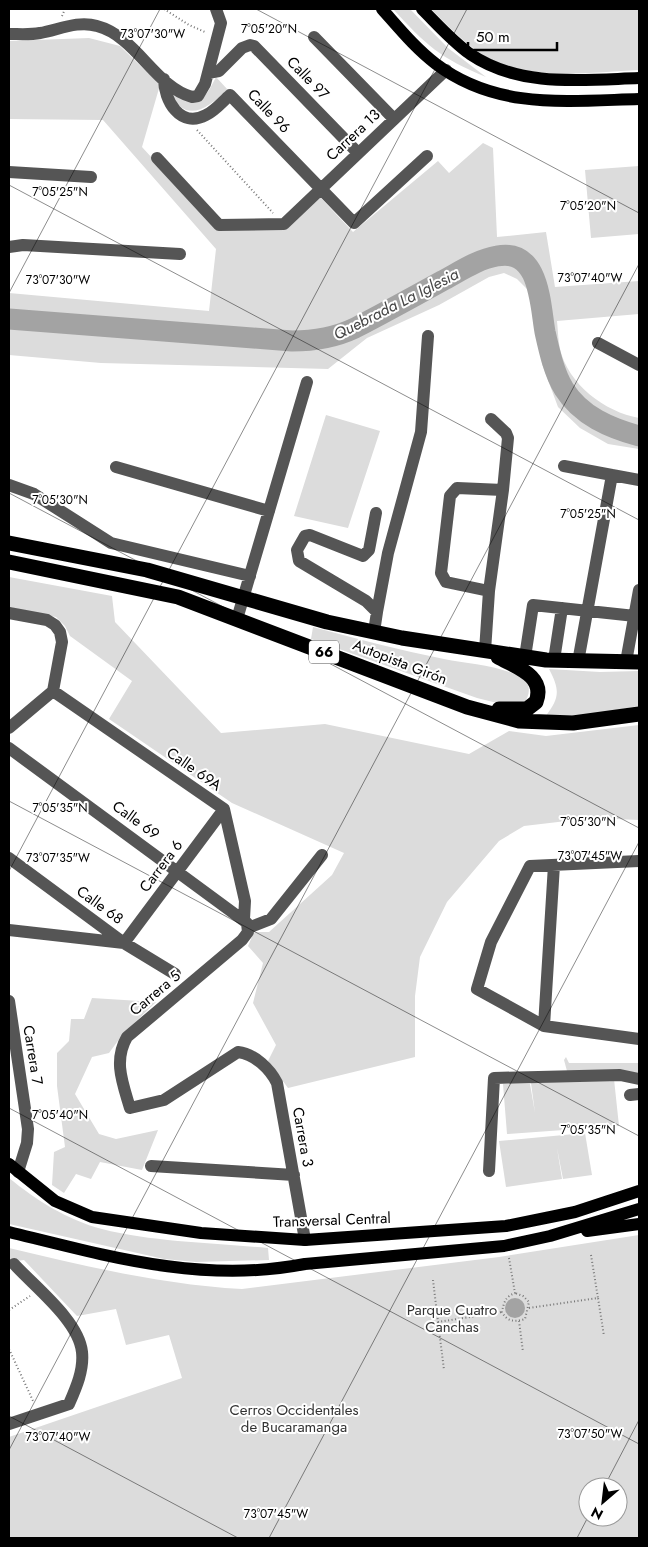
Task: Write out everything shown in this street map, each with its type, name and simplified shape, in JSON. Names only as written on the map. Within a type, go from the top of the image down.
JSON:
[{"type":"highway","name":"Autopista Girón","points":[[9,543],[147,570],[327,622],[374,632],[525,657],[578,662],[633,662]]},
{"type":"highway","name":"Autopista Girón","points":[[9,562],[158,592],[237,619],[468,706],[519,721],[547,724],[594,721],[639,714]]},
{"type":"highway","points":[[468,706],[527,709],[532,707],[538,698],[538,684],[531,676],[486,651]]},
{"type":"main road","points":[[382,9],[424,55],[446,70],[488,91],[519,99],[548,101],[639,99]]},
{"type":"main road","points":[[422,9],[448,35],[471,54],[516,75],[565,80],[639,78]]},
{"type":"main road","name":"Transversal Central","points":[[14,1168],[55,1201],[92,1217],[201,1233],[305,1240],[506,1226],[575,1212],[639,1191]]},
{"type":"main road","points":[[9,1232],[135,1263],[196,1270],[279,1269],[305,1264],[506,1246],[550,1236],[639,1209]]},
{"type":"main road","points":[[550,1236],[639,1224]]},
{"type":"street","points":[[9,34],[38,34],[75,25],[96,25],[127,43],[164,79],[180,92],[192,97],[202,92],[208,72],[221,23],[216,9]]},
{"type":"street","points":[[314,37],[394,119]]},
{"type":"street","name":"Calle 97","points":[[208,72],[219,71],[242,48],[250,45],[254,46],[358,153]]},
{"type":"street","name":"Carrera 13","points":[[284,224],[446,70]]},
{"type":"street","points":[[164,79],[165,96],[171,106],[186,117]]},
{"type":"street","name":"Calle 96","points":[[186,117],[200,118],[207,115],[230,94],[354,223],[427,156]]},
{"type":"street","points":[[156,158],[220,225],[284,224]]},
{"type":"street","points":[[9,172],[91,177]]},
{"type":"street","points":[[9,236],[23,245]]},
{"type":"street","points":[[9,247],[23,245],[180,254]]},
{"type":"street","points":[[374,632],[388,553],[421,432],[428,336]]},
{"type":"street","points":[[598,343],[639,365]]},
{"type":"street","points":[[237,619],[307,382]]},
{"type":"street","points":[[486,651],[489,592],[508,438],[506,433],[491,420]]},
{"type":"street","points":[[564,466],[639,480]]},
{"type":"street","points":[[116,467],[269,511]]},
{"type":"street","points":[[578,662],[612,474]]},
{"type":"street","points":[[9,485],[34,494],[111,543],[250,576]]},
{"type":"street","points":[[489,592],[446,582],[442,578],[450,496],[457,488],[503,490]]},
{"type":"street","points":[[376,513],[369,550],[363,556],[310,535],[302,540],[297,556],[299,561],[366,601],[377,612]]},
{"type":"street","points":[[633,662],[634,616],[639,590]]},
{"type":"street","points":[[525,657],[533,605],[634,616]]},
{"type":"street","points":[[554,660],[562,608]]},
{"type":"street","points":[[9,613],[47,620],[55,625],[60,632],[62,642],[53,691],[9,728]]},
{"type":"street","name":"Calle 69A","points":[[53,691],[224,809],[245,901],[246,924]]},
{"type":"street","name":"Calle 69","points":[[9,748],[246,924]]},
{"type":"street","name":"Carrera 6","points":[[124,943],[224,809]]},
{"type":"street","points":[[246,924],[271,919],[322,855]]},
{"type":"street","name":"Calle 68","points":[[9,858],[124,943],[174,974]]},
{"type":"street","points":[[639,861],[530,866],[491,942],[477,989],[544,1026],[639,1038]]},
{"type":"street","points":[[544,1026],[554,865]]},
{"type":"street","name":"Carrera 5","points":[[245,1053],[232,1054],[164,1100],[130,1108],[120,1074],[119,1059],[122,1046],[127,1038],[242,940],[246,924]]},
{"type":"street","points":[[9,930],[124,943]]},
{"type":"street","name":"Carrera 7","points":[[9,1001],[28,1135],[14,1168]]},
{"type":"street","name":"Carrera 3","points":[[245,1053],[263,1065],[277,1083],[305,1240]]},
{"type":"street","points":[[489,1171],[494,1078],[620,1075],[639,1079]]},
{"type":"street","points":[[9,1084],[22,1092]]},
{"type":"street","points":[[151,1166],[294,1175]]},
{"type":"street","points":[[9,1424],[69,1404],[82,1367],[82,1351],[74,1327],[14,1264]]},
{"type":"path","points":[[164,9],[189,25],[217,38]]},
{"type":"path","points":[[186,117],[284,224]]},
{"type":"path","points":[[506,1246],[516,1293]]},
{"type":"path","points":[[591,1255],[604,1336]]},
{"type":"path","points":[[434,1280],[444,1370]]},
{"type":"path","points":[[9,1310],[39,1291]]},
{"type":"path","points":[[516,1293],[523,1296],[528,1302],[529,1308],[524,1319],[519,1321],[509,1320],[502,1312],[505,1301],[509,1296],[516,1293]]},
{"type":"path","points":[[529,1308],[598,1298]]},
{"type":"path","points":[[438,1322],[502,1312]]},
{"type":"path","points":[[519,1321],[523,1352]]},
{"type":"path","points":[[9,1348],[39,1414]]},
{"type":"green space","points":[[393,9],[410,9],[448,48],[486,77],[445,57],[415,32]]},
{"type":"green space","points":[[431,9],[639,9],[639,70],[568,74],[533,72],[516,68],[489,59],[480,53],[462,39]]},
{"type":"green space","points":[[89,38],[120,46],[160,85],[142,147],[217,229],[284,230],[319,196],[353,232],[438,161],[449,173],[483,143],[493,148],[497,237],[546,232],[555,287],[639,281],[639,314],[557,321],[559,346],[564,362],[571,374],[580,385],[601,403],[613,410],[639,418],[639,449],[608,444],[580,428],[558,407],[542,364],[532,294],[517,279],[504,273],[489,277],[439,305],[367,338],[328,369],[101,363],[9,355],[9,293],[209,311],[216,249],[103,120],[9,119],[9,41]]},
{"type":"green space","points":[[216,77],[228,90],[203,108],[196,110],[188,110],[181,107],[167,89],[184,100],[196,102],[206,95]]},
{"type":"green space","points":[[639,166],[639,234],[591,238],[585,170]]},
{"type":"green space","points":[[326,415],[380,431],[348,528],[294,516]]},
{"type":"green space","points":[[9,577],[112,596],[115,622],[221,733],[325,724],[469,754],[509,731],[546,736],[639,725],[639,820],[592,818],[524,826],[499,841],[447,902],[420,957],[415,996],[415,1057],[288,1088],[268,1061],[276,1045],[253,1003],[263,963],[248,946],[254,932],[269,932],[332,875],[344,853],[232,803],[109,719],[132,681],[70,636],[65,626],[56,617],[9,607]]},
{"type":"green space","points":[[313,627],[411,652],[504,670],[525,681],[529,687],[527,698],[523,704],[501,704],[477,698],[311,639]]},
{"type":"green space","points":[[549,669],[600,672],[639,671],[639,706],[575,717],[545,717],[554,704],[557,694],[557,688]]},
{"type":"green space","points":[[92,998],[156,1002],[123,1034],[109,1053],[92,1057],[75,1094],[99,1134],[116,1139],[158,1130],[142,1170],[100,1162],[91,1179],[76,1174],[64,1193],[52,1185],[54,1152],[65,1147],[57,1086],[57,1053],[69,1041],[71,1019],[84,1019]]},
{"type":"green space","points":[[566,1057],[569,1063],[639,1063],[639,1075],[567,1071],[564,1060]]},
{"type":"green space","points":[[614,1079],[619,1126],[507,1134],[503,1084],[530,1084],[535,1113],[531,1083]]},
{"type":"green space","points":[[585,1133],[592,1175],[563,1179],[557,1148],[562,1179],[506,1187],[499,1141]]},
{"type":"green space","points":[[9,1178],[52,1208],[89,1225],[142,1237],[268,1248],[269,1260],[196,1262],[164,1259],[9,1224]]},
{"type":"green space","name":"Cerros Occidentales de Bucaramanga","points":[[639,1235],[639,1538],[9,1538],[9,1437],[182,1378],[169,1335],[126,1345],[116,1309],[77,1316],[24,1260],[9,1262],[9,1248],[154,1279],[242,1289],[499,1257]]},
{"type":"shaded area","points":[[515,1298],[522,1301],[525,1308],[522,1315],[515,1318],[508,1315],[505,1308],[508,1301]]},
{"type":"waterway","name":"Quebrada La Iglesia","points":[[9,319],[292,341],[317,340],[332,337],[355,328],[476,263],[497,256],[511,256],[522,261],[530,269],[535,280],[550,354],[557,376],[564,389],[579,407],[597,420],[639,436]]},
{"type":"park label","name":"Parque Cuatro Canchas","points":[[452,1318]]}]
